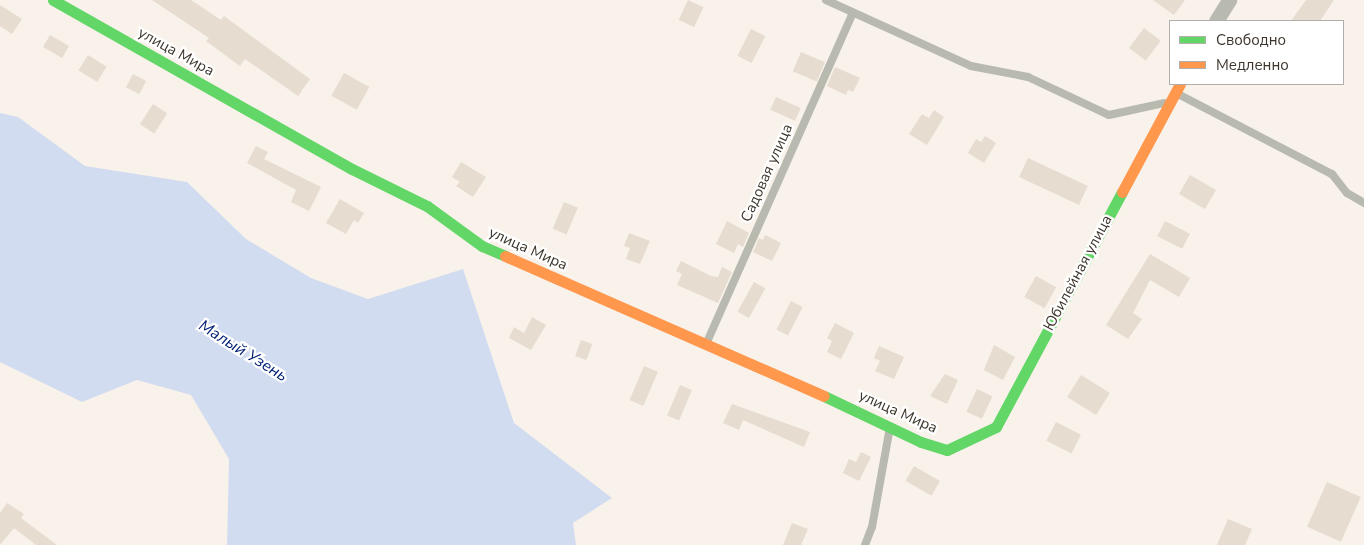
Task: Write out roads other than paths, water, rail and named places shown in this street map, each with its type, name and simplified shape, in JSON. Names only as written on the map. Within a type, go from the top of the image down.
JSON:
[{"type":"street","name":"улица Мира","points":[[53,0],[352,169],[427,206],[482,246],[890,425],[921,442],[948,450],[958,445]]},
{"type":"street","points":[[1217,20],[1228,0]]},
{"type":"street","name":"Юбилейная улица","points":[[958,445],[996,427],[1175,93]]},
{"type":"lane","points":[[826,0],[971,66],[1028,77],[1108,115],[1175,93],[1332,174],[1347,193],[1364,203]]},
{"type":"lane","name":"Садовая улица","points":[[706,344],[852,13]]},
{"type":"lane","points":[[865,545],[872,527],[890,425]]},
{"type":"water","name":"Малый Узень","points":[[0,113],[18,117],[85,166],[187,182],[246,239],[311,278],[368,299],[463,269],[514,423],[612,498],[573,523],[576,545],[227,545],[229,459],[191,395],[137,380],[82,402],[0,362]]}]
